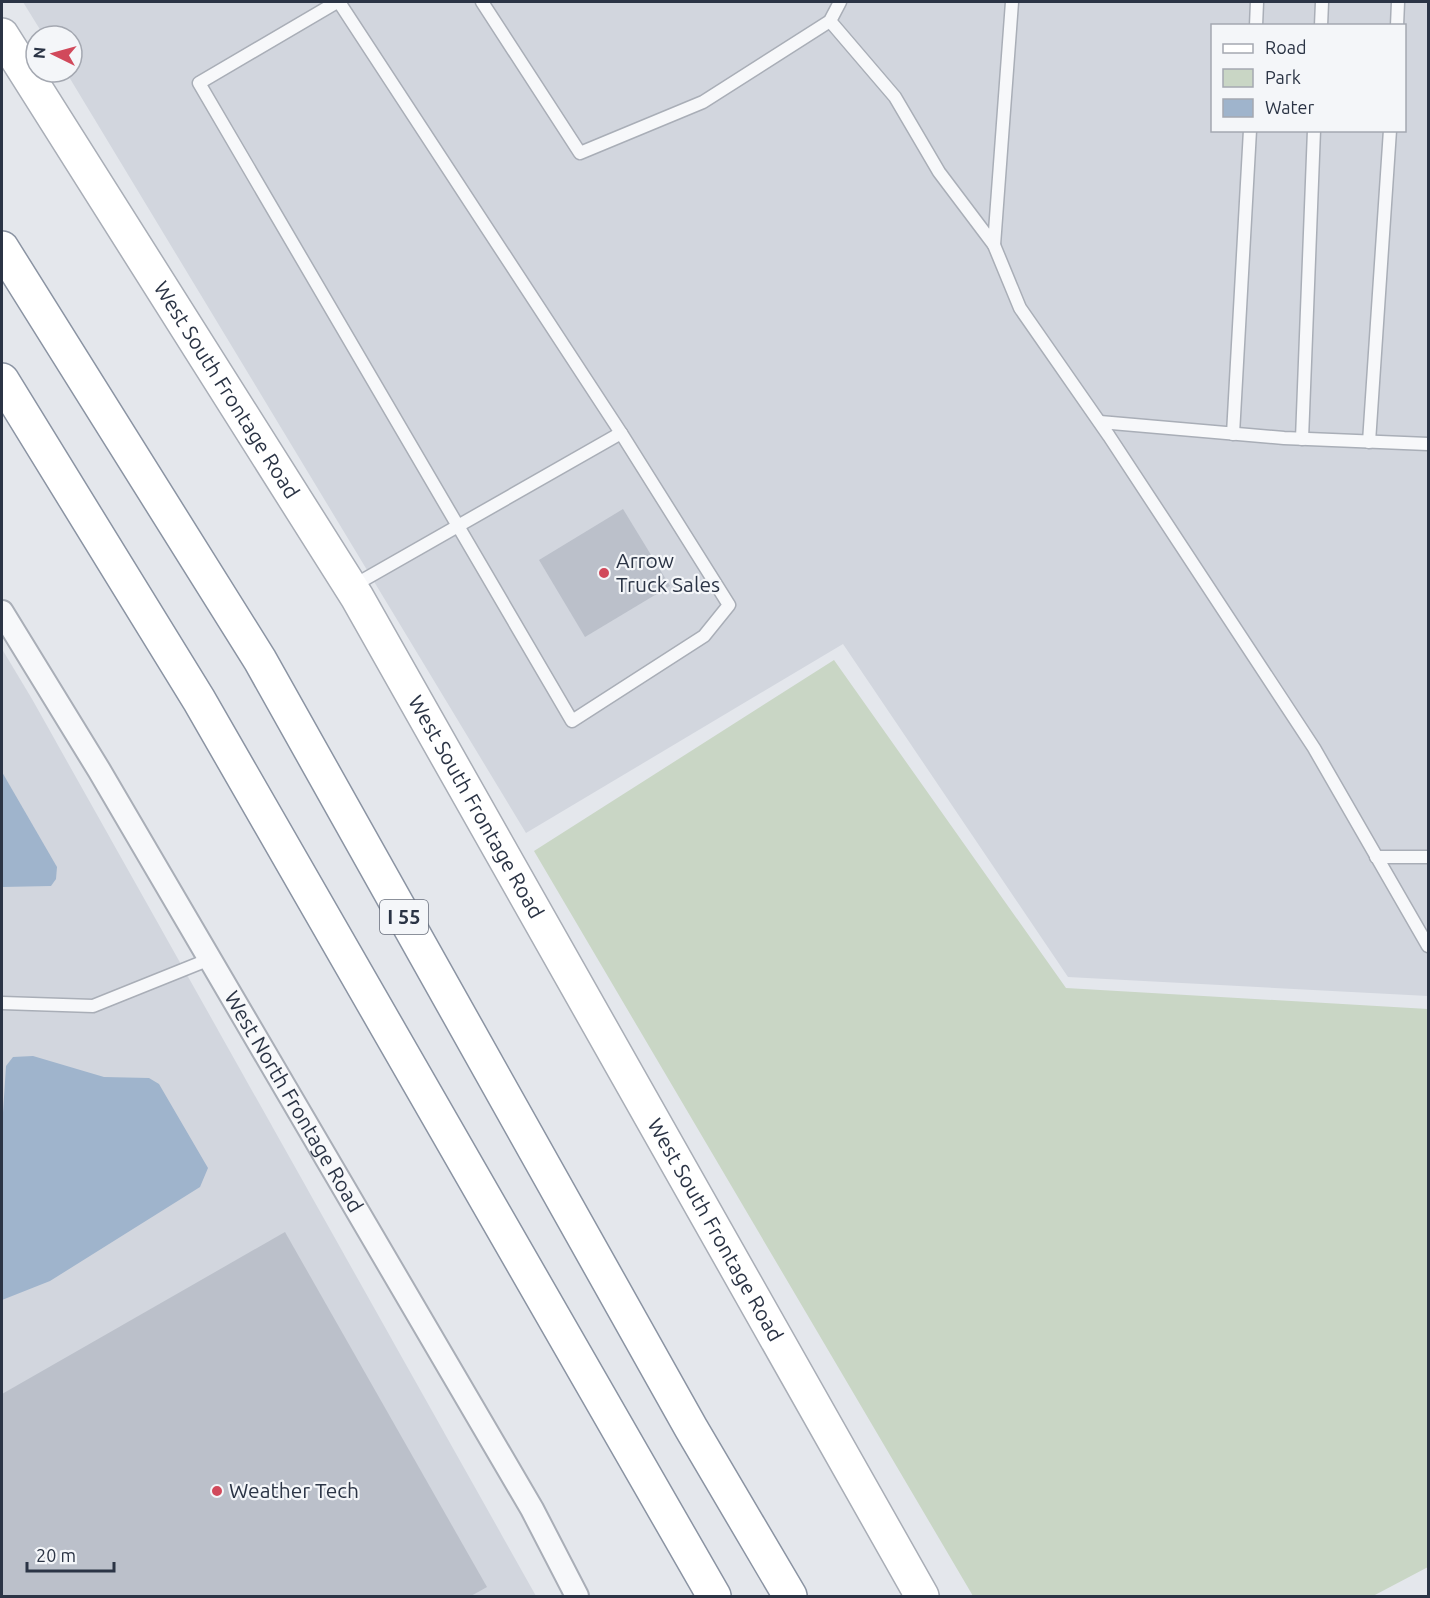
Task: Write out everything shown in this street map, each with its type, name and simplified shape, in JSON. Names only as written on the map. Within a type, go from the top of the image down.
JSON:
[{"type":"main road","name":"West South Frontage Road","points":[[2,35],[350,587],[922,1596]]},
{"type":"main road","name":"I 55","points":[[2,248],[260,660],[691,1428],[790,1596]]},
{"type":"main road","points":[[2,380],[200,700],[714,1596]]},
{"type":"street","name":"West North Frontage Road","points":[[2,612],[99,770],[532,1509],[577,1596]]},
{"type":"lane","points":[[338,2],[621,434],[729,605],[704,636],[572,721],[199,83],[338,2]]},
{"type":"lane","points":[[482,2],[580,153],[703,102],[830,21],[840,2]]},
{"type":"lane","points":[[994,246],[1012,2]]},
{"type":"lane","points":[[1256,24],[1257,2]]},
{"type":"lane","points":[[1321,24],[1322,2]]},
{"type":"lane","points":[[1397,24],[1398,2]]},
{"type":"lane","points":[[830,21],[895,98],[939,172],[994,246],[1020,308],[1100,422],[1314,748],[1428,946]]},
{"type":"lane","points":[[1233,434],[1250,132]]},
{"type":"lane","points":[[1302,439],[1314,132]]},
{"type":"lane","points":[[1369,442],[1390,132]]},
{"type":"lane","points":[[1100,422],[1302,439],[1428,444]]},
{"type":"lane","points":[[350,587],[621,434]]},
{"type":"lane","points":[[1376,856],[1428,857]]},
{"type":"lane","points":[[2,1003],[93,1006],[210,959]]},
{"type":"shaded area","points":[[23,2],[1428,2],[1428,996],[1068,977],[843,644],[526,833],[73,84],[84,84],[84,24],[37,24]]},
{"type":"shaded area","points":[[2,649],[32,699],[536,1596],[2,1596]]},
{"type":"green space","points":[[834,660],[1066,988],[1428,1009],[1428,1567],[1373,1596],[973,1596],[534,851]]},
{"type":"water","points":[[2,772],[57,867],[56,879],[51,886],[2,887]]},
{"type":"water","points":[[33,1056],[104,1077],[149,1078],[159,1084],[208,1168],[200,1187],[50,1281],[2,1300],[2,1128],[6,1066],[13,1057]]},
{"type":"building","name":"Arrow Truck Sales","points":[[623,509],[670,586],[585,637],[539,560]]},
{"type":"building","name":"Weather Tech","points":[[285,1232],[487,1587],[471,1596],[2,1596],[2,1394]]},
{"type":"place","name":"Arrow Truck Sales","points":[[604,573]]},
{"type":"place","name":"Weather Tech","points":[[217,1491]]}]
